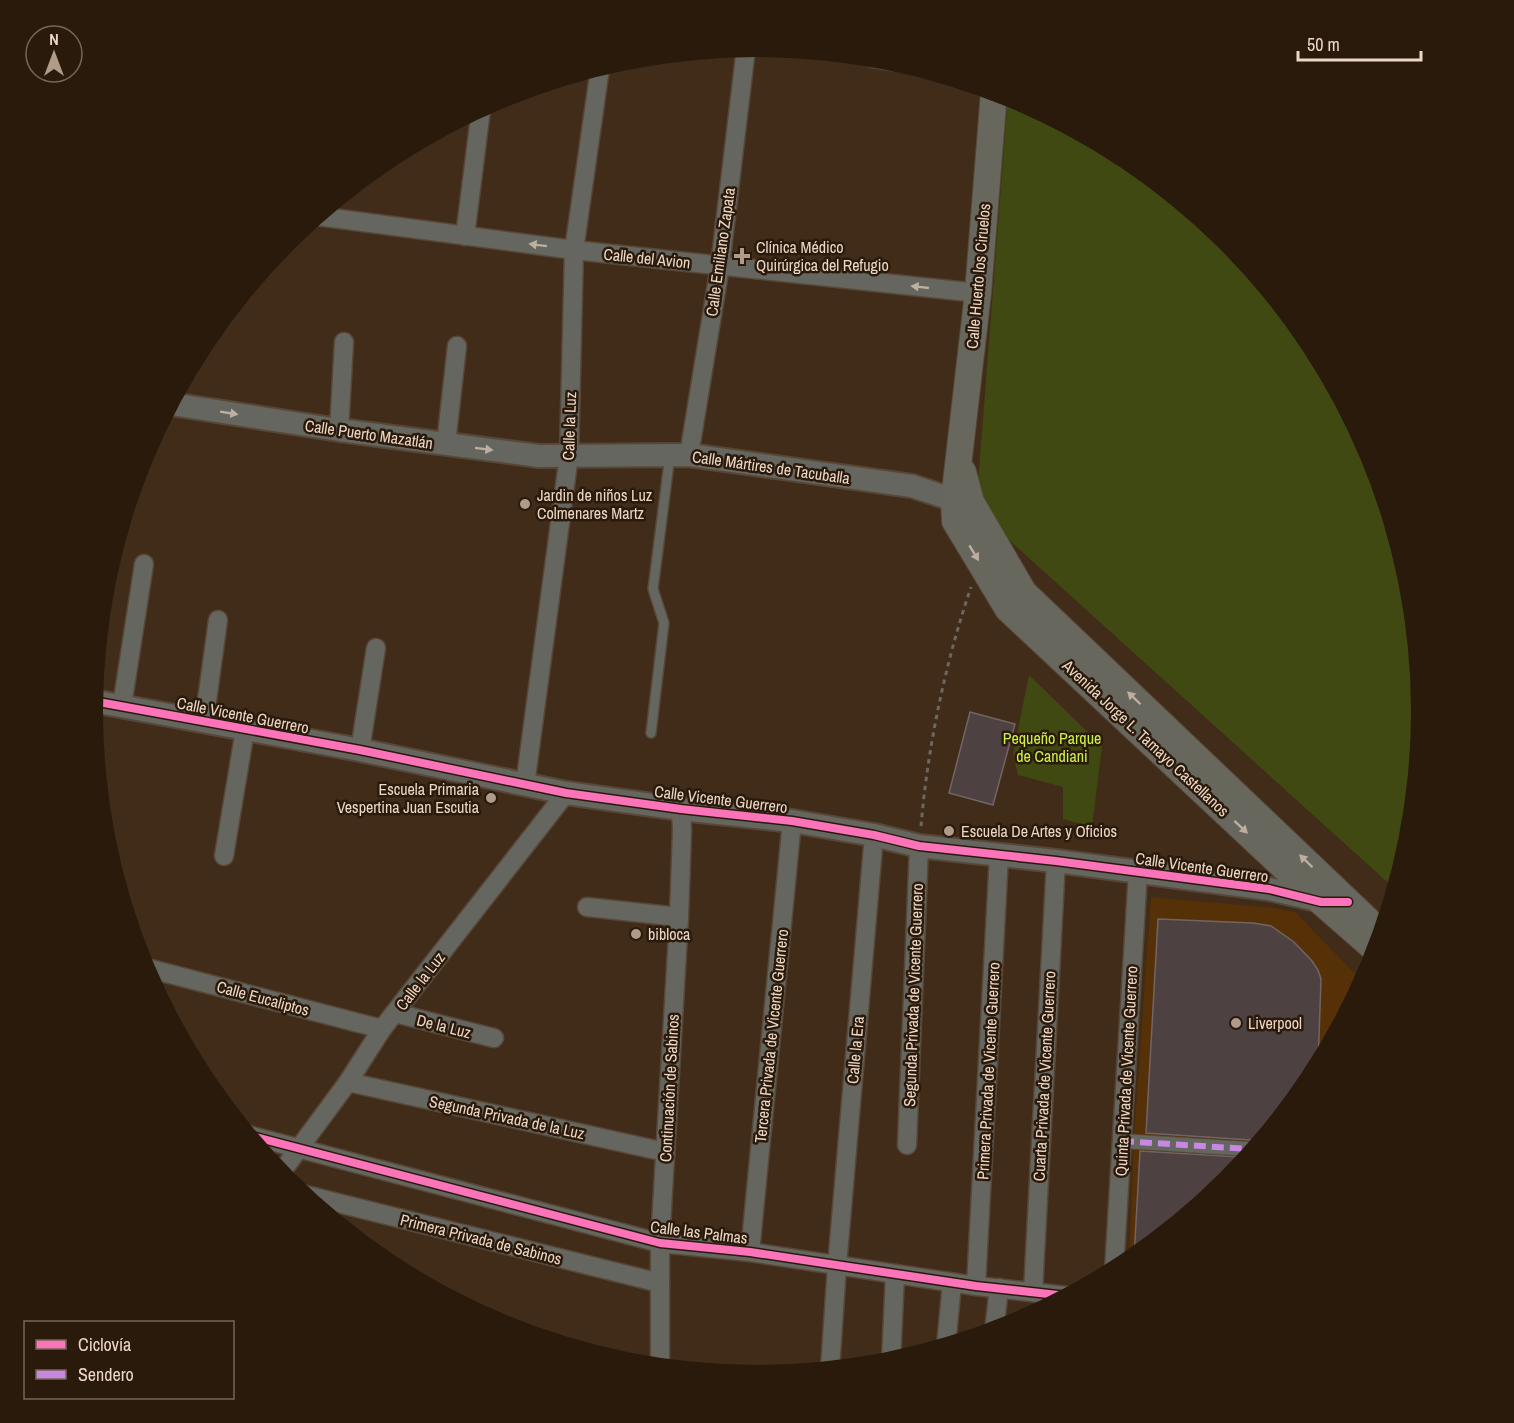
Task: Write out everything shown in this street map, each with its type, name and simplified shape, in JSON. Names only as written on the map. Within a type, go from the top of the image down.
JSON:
[{"type":"main road","name":"Calle Huerto los Ciruelos","points":[[962,501],[960,460],[978,293],[993,102]]},
{"type":"main road","name":"Avenida Jorge L. Tamayo Castellanos","points":[[962,501],[955,521],[1008,609],[1151,729],[1375,927]]},
{"type":"main road","name":"Avenida Jorge L. Tamayo Castellanos","points":[[962,501],[1024,593],[1151,729],[1321,902],[1369,944]]},
{"type":"street","name":"Calle Emiliano Zapata","points":[[680,455],[720,266],[745,57]]},
{"type":"street","name":"Calle la Luz","points":[[525,785],[569,455],[574,249],[599,77]]},
{"type":"street","points":[[465,236],[480,119]]},
{"type":"street","name":"Calle del Avion","points":[[327,217],[720,266],[978,293]]},
{"type":"street","points":[[339,430],[344,342]]},
{"type":"street","points":[[446,444],[457,346]]},
{"type":"street","name":"Calle Puerto Mazatlán","points":[[179,405],[339,430],[539,456],[569,455]]},
{"type":"street","name":"Calle Mártires de Tacuballa","points":[[569,455],[680,455],[912,486],[962,501]]},
{"type":"street","points":[[122,706],[144,564]]},
{"type":"street","points":[[204,722],[218,620]]},
{"type":"street","points":[[360,750],[376,648]]},
{"type":"street","name":"Calle Vicente Guerrero","points":[[103,702],[360,750],[566,793],[681,809],[792,820],[919,846],[1056,861],[1269,889],[1321,902],[1348,902]]},
{"type":"street","points":[[224,856],[245,730]]},
{"type":"street","name":"Calle la Luz","points":[[286,1166],[348,1082],[382,1029],[566,793]]},
{"type":"street","name":"Continuación de Sabinos","points":[[660,1358],[660,1243],[679,917],[681,809]]},
{"type":"street","name":"Tercera Privada de Vicente Guerrero","points":[[750,1252],[792,820]]},
{"type":"street","name":"Calle la Era","points":[[831,1361],[874,835]]},
{"type":"street","name":"Segunda Privada de Vicente Guerrero","points":[[907,1145],[919,846]]},
{"type":"street","name":"Primera Privada de Vicente Guerrero","points":[[976,1286],[999,855]]},
{"type":"street","name":"Cuarta Privada de Vicente Guerrero","points":[[1033,1292],[1056,861]]},
{"type":"street","name":"Quinta Privada de Vicente Guerrero","points":[[1115,1260],[1138,872]]},
{"type":"street","points":[[587,907],[679,917]]},
{"type":"street","name":"Calle Eucaliptos","points":[[156,970],[382,1029]]},
{"type":"street","name":"De la Luz","points":[[395,1013],[494,1038]]},
{"type":"street","name":"Segunda Privada de la Luz","points":[[348,1082],[665,1152]]},
{"type":"street","name":"Calle las Palmas","points":[[261,1138],[660,1243],[750,1252],[976,1286],[1054,1294]]},
{"type":"street","points":[[1122,1141],[1244,1149]]},
{"type":"street","name":"Primera Privada de Sabinos","points":[[319,1198],[660,1283]]},
{"type":"street","points":[[891,1352],[895,1274]]},
{"type":"street","points":[[947,1337],[952,1282]]},
{"type":"street","points":[[995,1320],[999,1288]]},
{"type":"lane","points":[[651,733],[664,623],[653,589],[680,455]]},
{"type":"path","points":[[919,846],[926,772],[957,629],[979,561]]},
{"type":"shaded area","name":"Liverpool","points":[[1151,897],[1274,908],[1295,912],[1356,975],[1344,1001],[1301,1075],[1249,1143],[1189,1204],[1130,1250],[1134,1138]]},
{"type":"green space","points":[[1007,107],[1046,124],[1121,167],[1189,219],[1249,280],[1276,313],[1324,384],[1344,422],[1377,501],[1399,584],[1406,626],[1412,712],[1410,754],[1399,839],[1388,883],[976,510]]},
{"type":"green space","name":"Pequeño Parque de Candiani","points":[[1029,675],[1102,746],[1092,827],[1063,819],[1063,787],[1018,775],[1013,754]]},
{"type":"building","points":[[970,712],[1015,724],[993,805],[949,793]]},
{"type":"building","name":"Liverpool","points":[[1158,919],[1253,923],[1271,926],[1294,942],[1318,970],[1321,979],[1319,1047],[1276,1110],[1251,1141],[1146,1133]]},
{"type":"building","points":[[1140,1151],[1236,1157],[1189,1204],[1135,1246]]},
{"type":"marked path","points":[[1122,1141],[1244,1149]]},
{"type":"cycle path","points":[[103,703],[360,750],[566,793],[792,821],[874,835],[919,846],[1056,861],[1269,889],[1321,902],[1348,902]]},
{"type":"cycle path","points":[[261,1138],[660,1243],[750,1252],[976,1286],[1054,1295]]},
{"type":"place","name":"Clínica Médico Quirúrgica del Refugio","points":[[742,256]]},
{"type":"place","name":"Jardin de niños Luz Colmenares Martz","points":[[525,504]]},
{"type":"place","name":"Escuela Primaria Vespertina Juan Escutia","points":[[491,798]]},
{"type":"place","name":"Escuela De Artes y Oficios","points":[[949,831]]},
{"type":"place","name":"bibloca","points":[[636,934]]},
{"type":"place","name":"Liverpool","points":[[1236,1023]]}]
